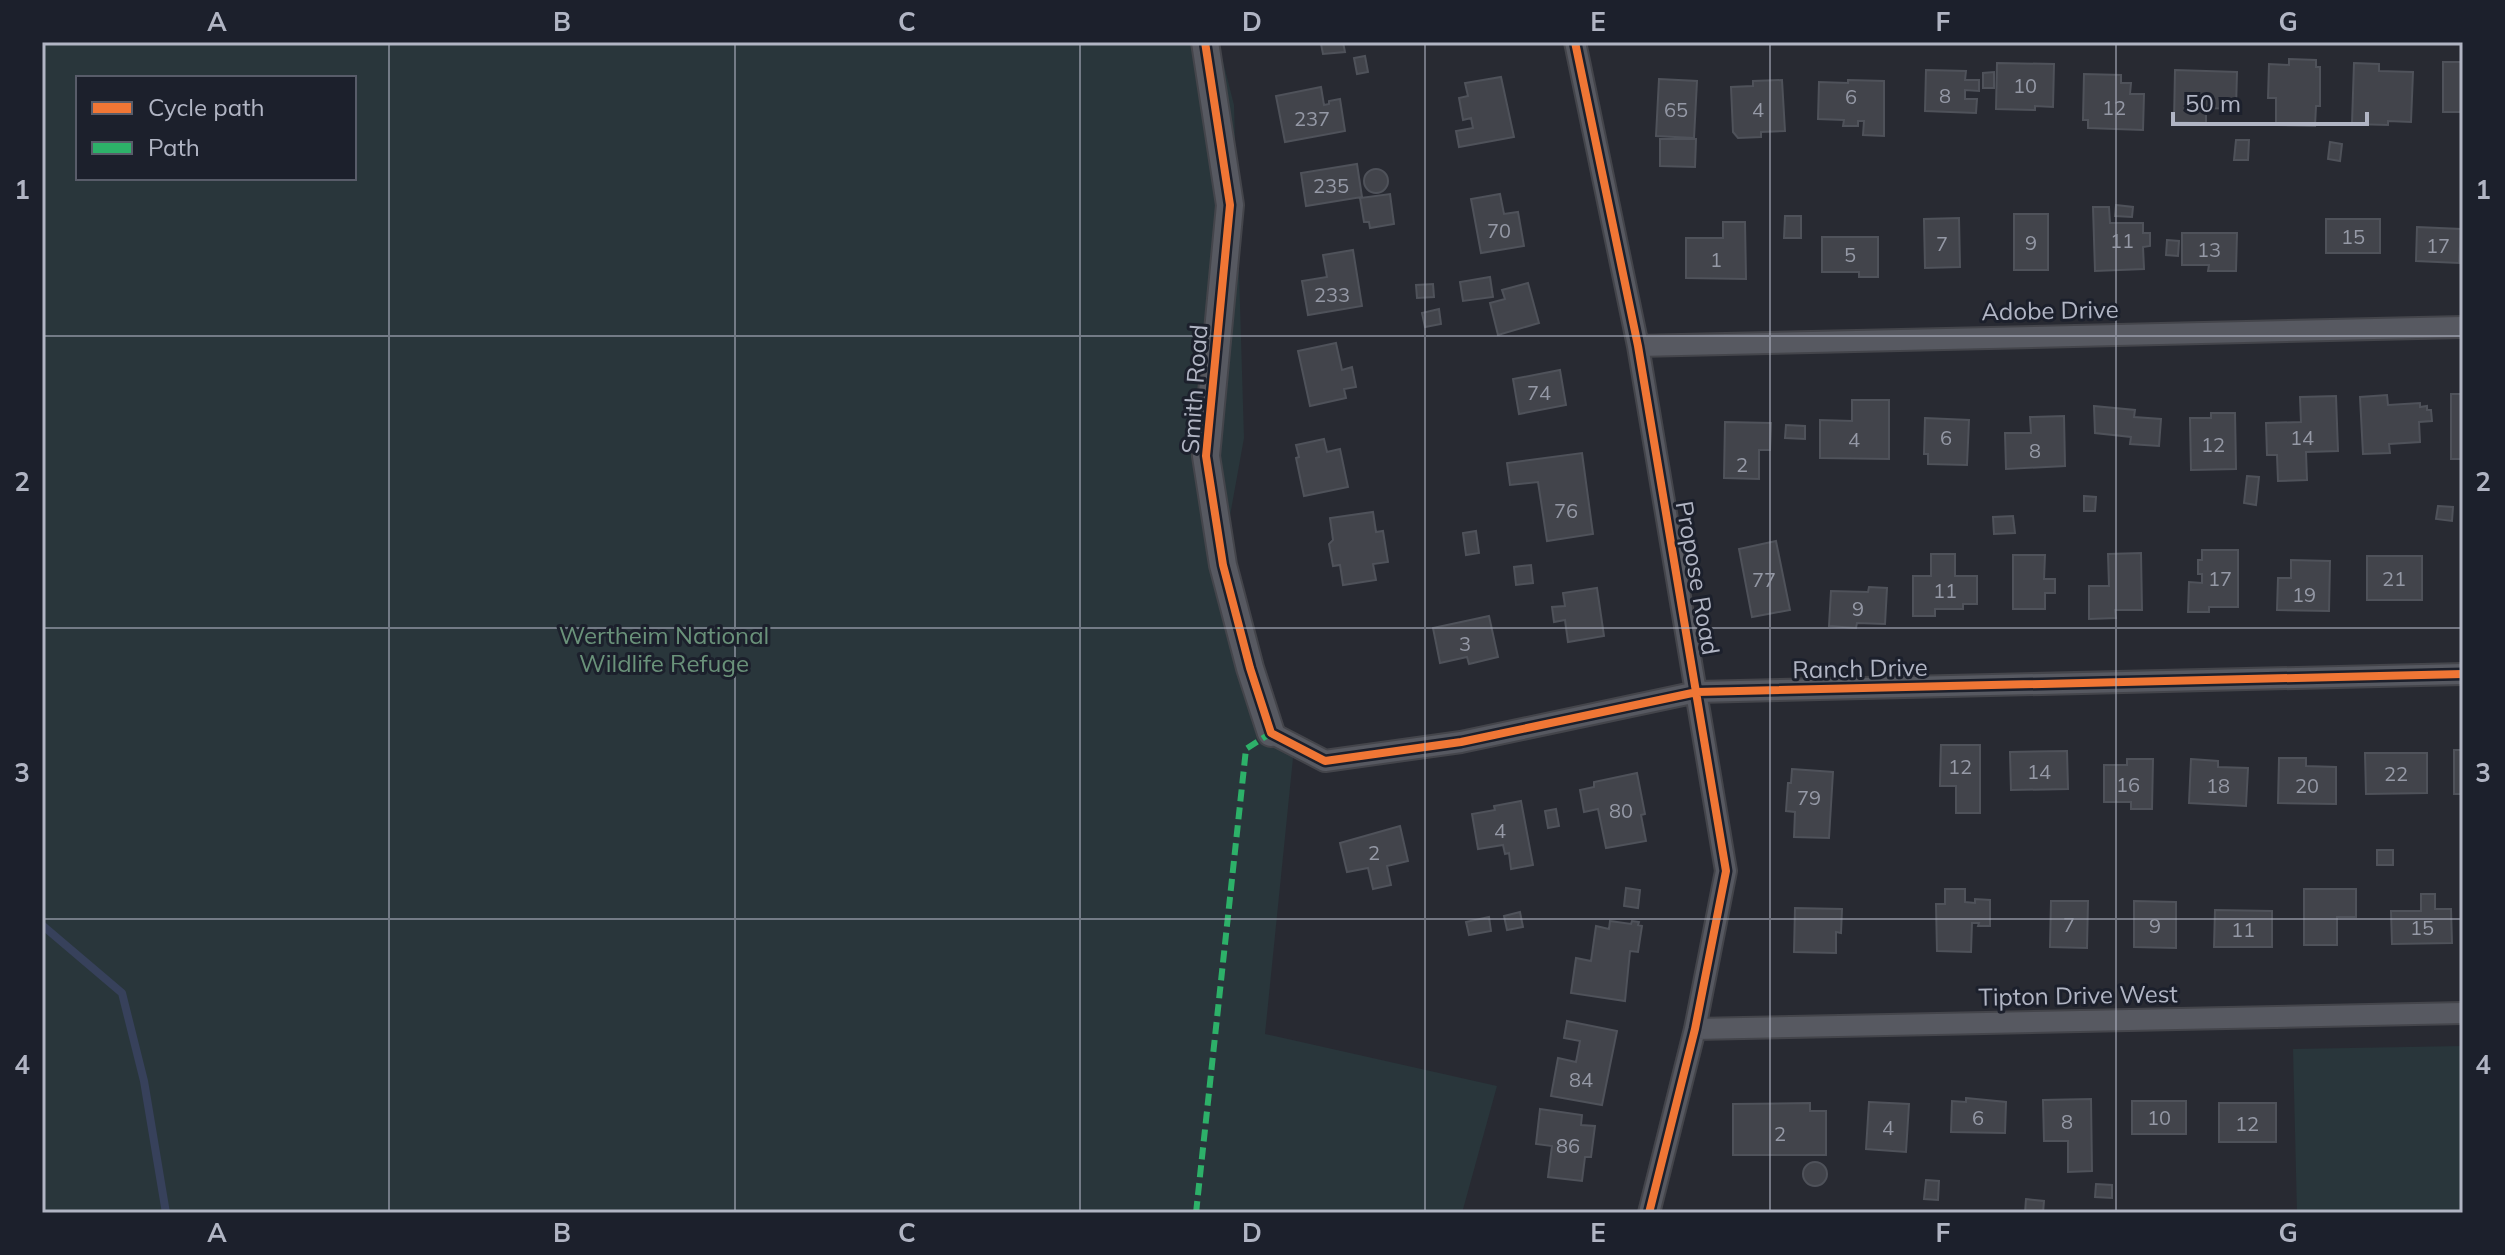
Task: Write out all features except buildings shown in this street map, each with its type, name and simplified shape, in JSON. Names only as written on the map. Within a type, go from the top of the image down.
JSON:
[{"type":"street","name":"Smith Road","points":[[1205,42],[1230,205],[1206,456],[1223,565],[1271,733]]},
{"type":"street","name":"Propose Road","points":[[1575,42],[1638,346],[1726,871],[1695,1029],[1649,1213]]},
{"type":"street","name":"Adobe Drive","points":[[1638,346],[2463,327]]},
{"type":"street","name":"Ranch Drive","points":[[1271,733],[1325,761],[1461,742],[1697,692],[2463,674]]},
{"type":"street","name":"Tipton Drive West","points":[[1695,1029],[2463,1013]]},
{"type":"green space","name":"Wertheim National Wildlife Refuge","points":[[42,42],[1218,42],[1234,105],[1244,438],[1222,560],[1229,608],[1293,758],[1265,1034],[1497,1086],[1462,1213],[42,1213]]},
{"type":"green space","points":[[2463,1046],[2463,1213],[2297,1213],[2293,1049]]},
{"type":"waterway","points":[[42,925],[122,993],[144,1081],[166,1213]]},
{"type":"marked path","points":[[1196,1213],[1246,749],[1271,733]]},
{"type":"cycle path","points":[[1205,42],[1230,205],[1206,456],[1223,565],[1271,733],[1325,761],[1461,742],[1697,692],[2463,674]]},
{"type":"cycle path","points":[[1575,42],[1638,346],[1726,871],[1695,1029],[1649,1213]]}]
